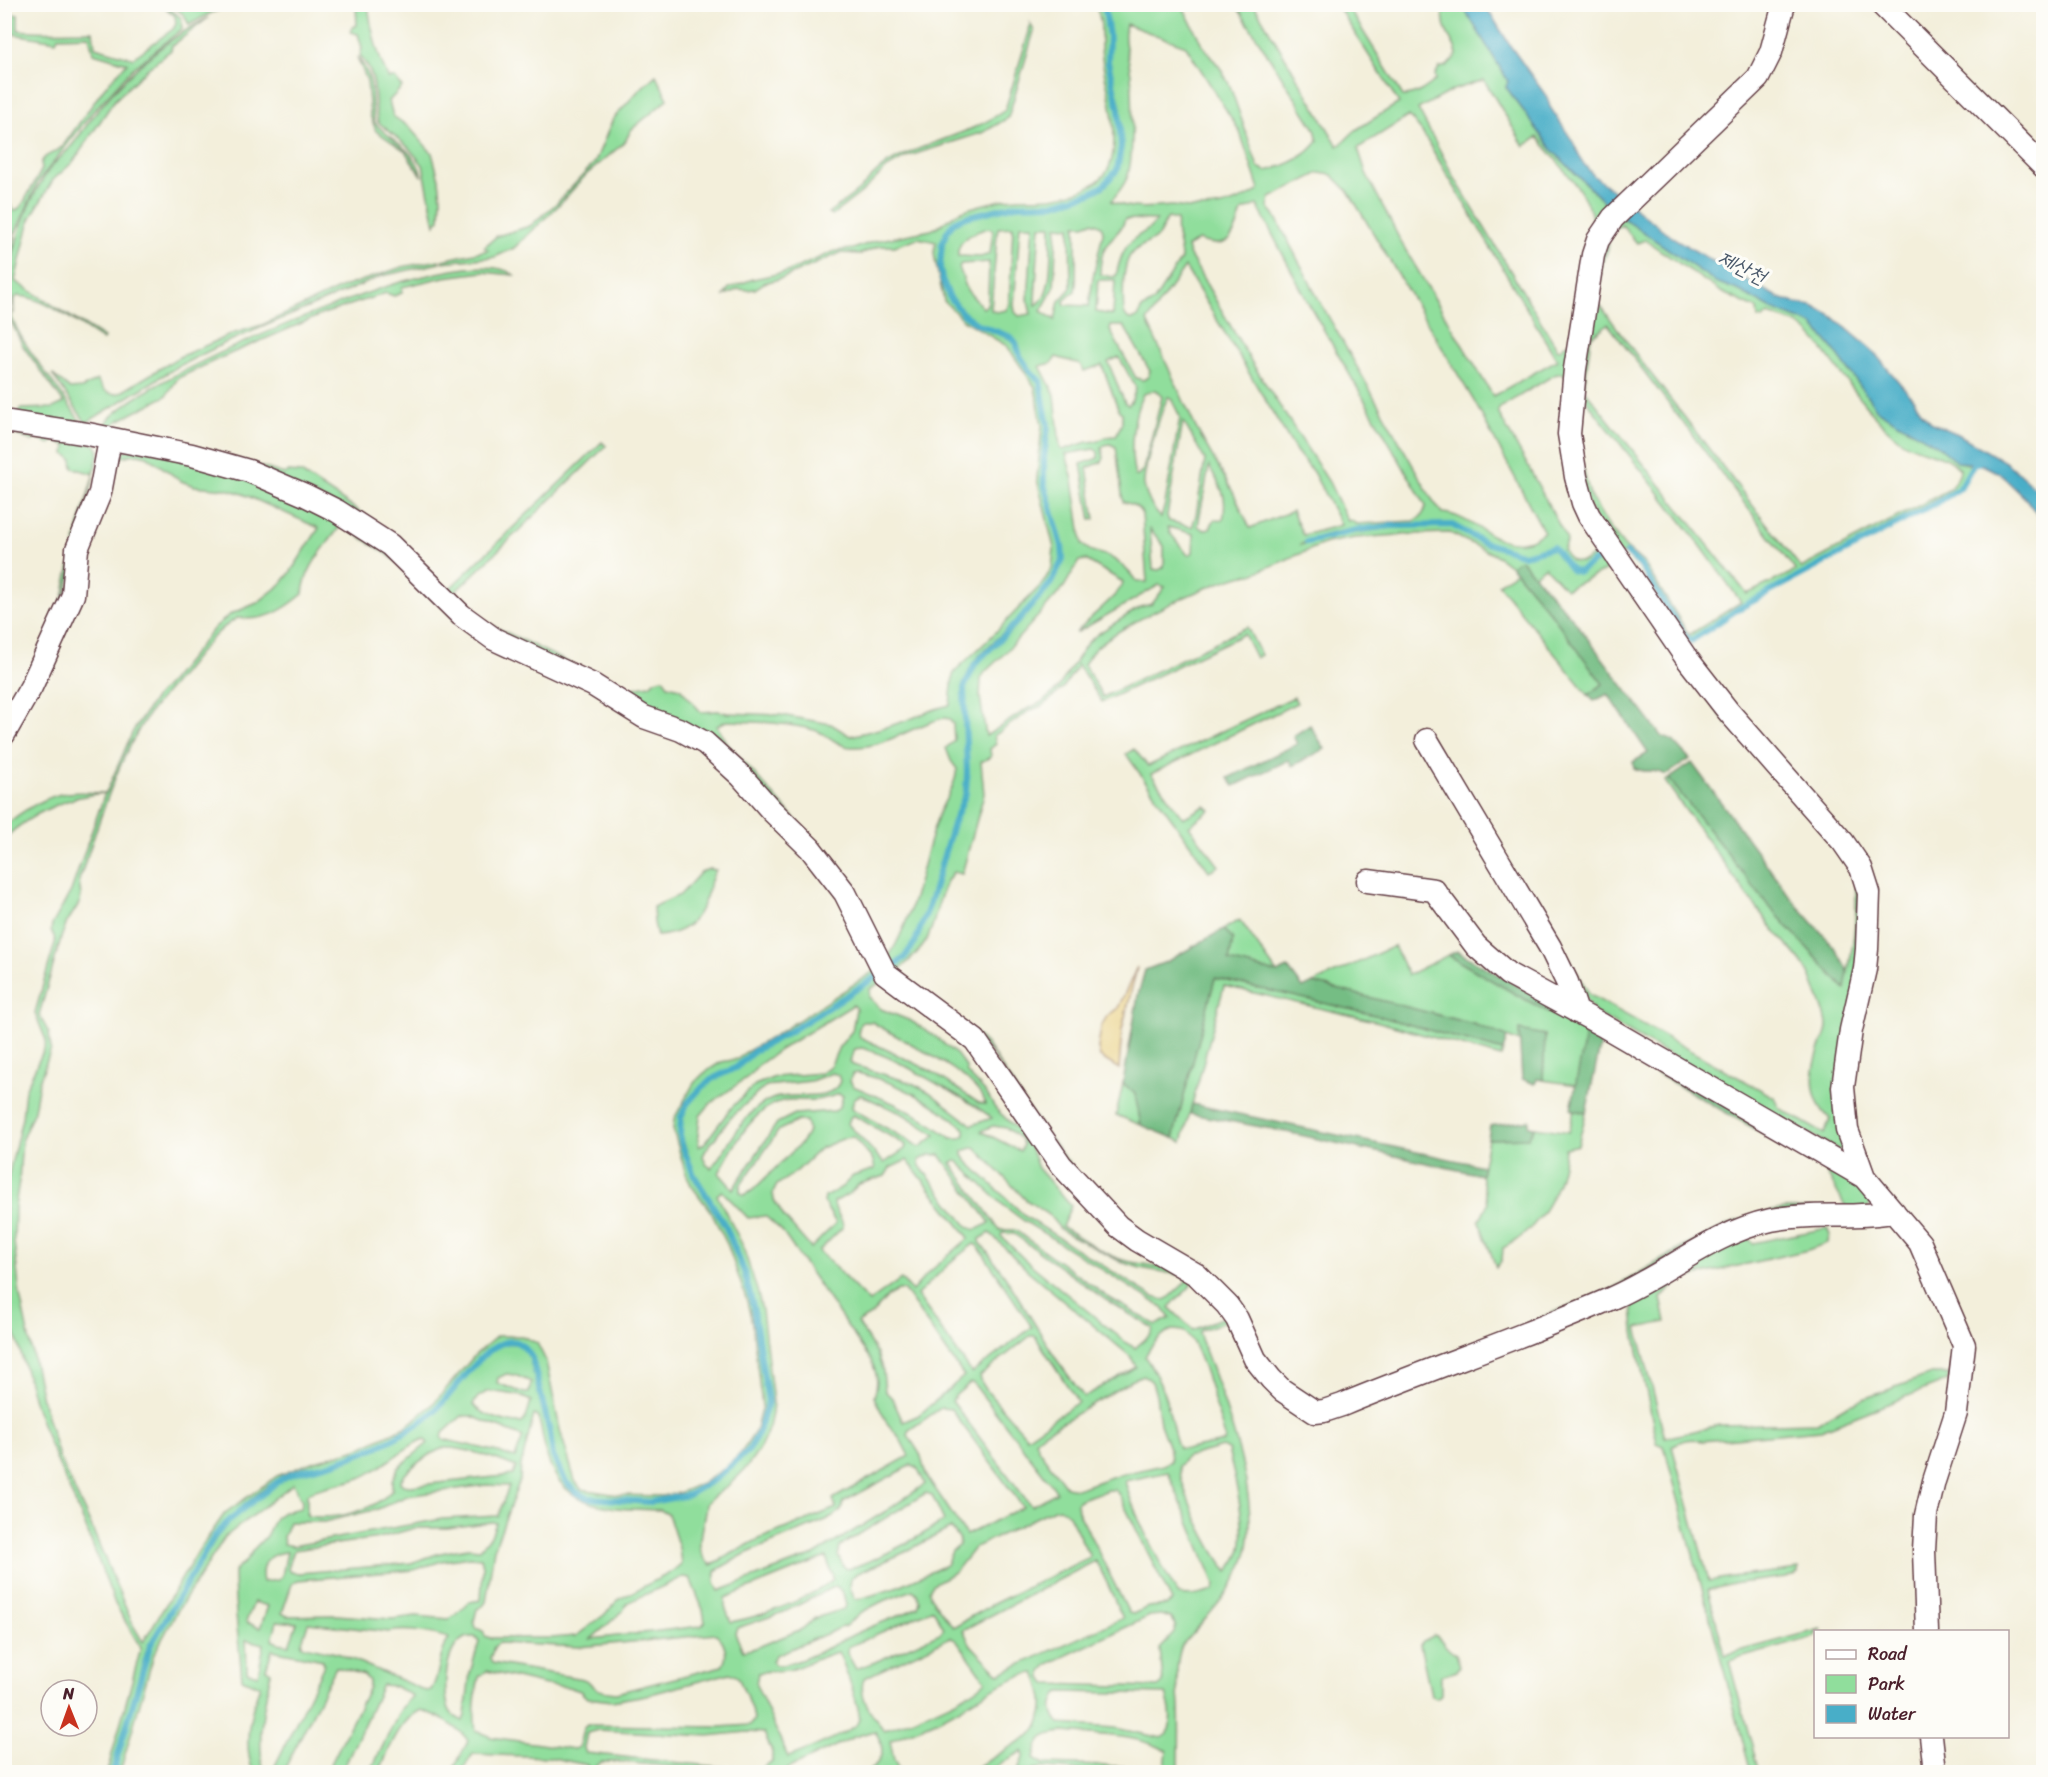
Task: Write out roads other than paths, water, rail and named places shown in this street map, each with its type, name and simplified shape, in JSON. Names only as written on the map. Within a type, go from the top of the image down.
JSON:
[{"type":"street","points":[[1784,4],[1772,52],[1758,78],[1613,218],[1598,240],[1591,265],[1578,348],[1569,434],[1576,477],[1589,516],[1685,656],[1728,711],[1843,842],[1861,868],[1869,893],[1867,949],[1865,969],[1851,1030],[1843,1087],[1847,1130],[1864,1177]]},
{"type":"street","points":[[1881,4],[2043,167]]},
{"type":"street","points":[[4,421],[171,450],[232,465],[276,482],[337,511],[390,545],[461,615],[494,639],[593,685],[644,717],[687,733],[719,754],[810,848],[845,893],[885,973],[975,1040],[1023,1113],[1061,1165],[1084,1191],[1118,1226],[1137,1240],[1197,1275],[1227,1305],[1237,1319],[1255,1359],[1270,1379],[1315,1412],[1342,1405],[1615,1297],[1716,1240],[1751,1227],[1772,1220],[1873,1216],[1894,1212]]},
{"type":"street","points":[[4,734],[31,687],[73,595],[77,549],[100,494],[110,440]]},
{"type":"street","points":[[1427,740],[1550,946],[1568,982],[1577,1012]]},
{"type":"street","points":[[1368,881],[1434,890],[1476,946],[1508,974],[1864,1177],[1920,1243],[1964,1345],[1956,1413],[1934,1481],[1926,1515],[1924,1551],[1927,1630]]},
{"type":"street","points":[[1931,1738],[1935,1773]]},
{"type":"water","points":[[1462,5],[1485,5],[1511,47],[1547,97],[1550,107],[1572,140],[1583,163],[1594,176],[1672,237],[1707,258],[1779,298],[1812,306],[1832,316],[1872,350],[1932,423],[1958,434],[2007,463],[2043,495],[2043,523],[2026,499],[1999,473],[1980,464],[1957,462],[1937,445],[1878,411],[1832,347],[1813,325],[1772,309],[1740,291],[1716,282],[1612,212],[1553,151],[1506,87],[1508,81]]},
{"type":"waterway","points":[[890,969],[904,958],[915,942],[929,906],[953,824],[966,793],[964,688],[975,664],[1019,620],[1051,583],[1063,559],[1062,546],[1044,483],[1044,457],[1048,426],[1040,381],[1020,356],[1016,343],[1011,337],[977,324],[962,313],[949,296],[940,267],[942,244],[954,222],[1016,205],[1054,204],[1091,193],[1103,186],[1117,170],[1121,147],[1119,110],[1108,62],[1109,36],[1104,4]]},
{"type":"waterway","points":[[1627,553],[1640,565],[1685,636],[1691,641],[1738,609],[1942,500],[1960,488],[1974,463],[1978,463]]},
{"type":"waterway","points":[[1307,542],[1357,530],[1391,526],[1452,525],[1483,542],[1524,555],[1553,547],[1571,570],[1579,572],[1605,556]]},
{"type":"waterway","points":[[113,1772],[150,1646],[219,1531],[236,1514],[283,1478],[363,1453],[419,1423],[437,1408],[481,1358],[493,1348],[505,1342],[516,1342],[524,1347],[532,1358],[550,1433],[553,1456],[566,1482],[576,1492],[588,1498],[651,1502],[688,1495],[717,1478],[749,1450],[758,1434],[768,1402],[753,1306],[744,1271],[726,1227],[694,1175],[682,1145],[681,1117],[687,1104],[712,1079],[737,1067],[754,1051],[794,1029],[879,975]]},
{"type":"water label","name":"제산천","points":[[1742,267]]}]
